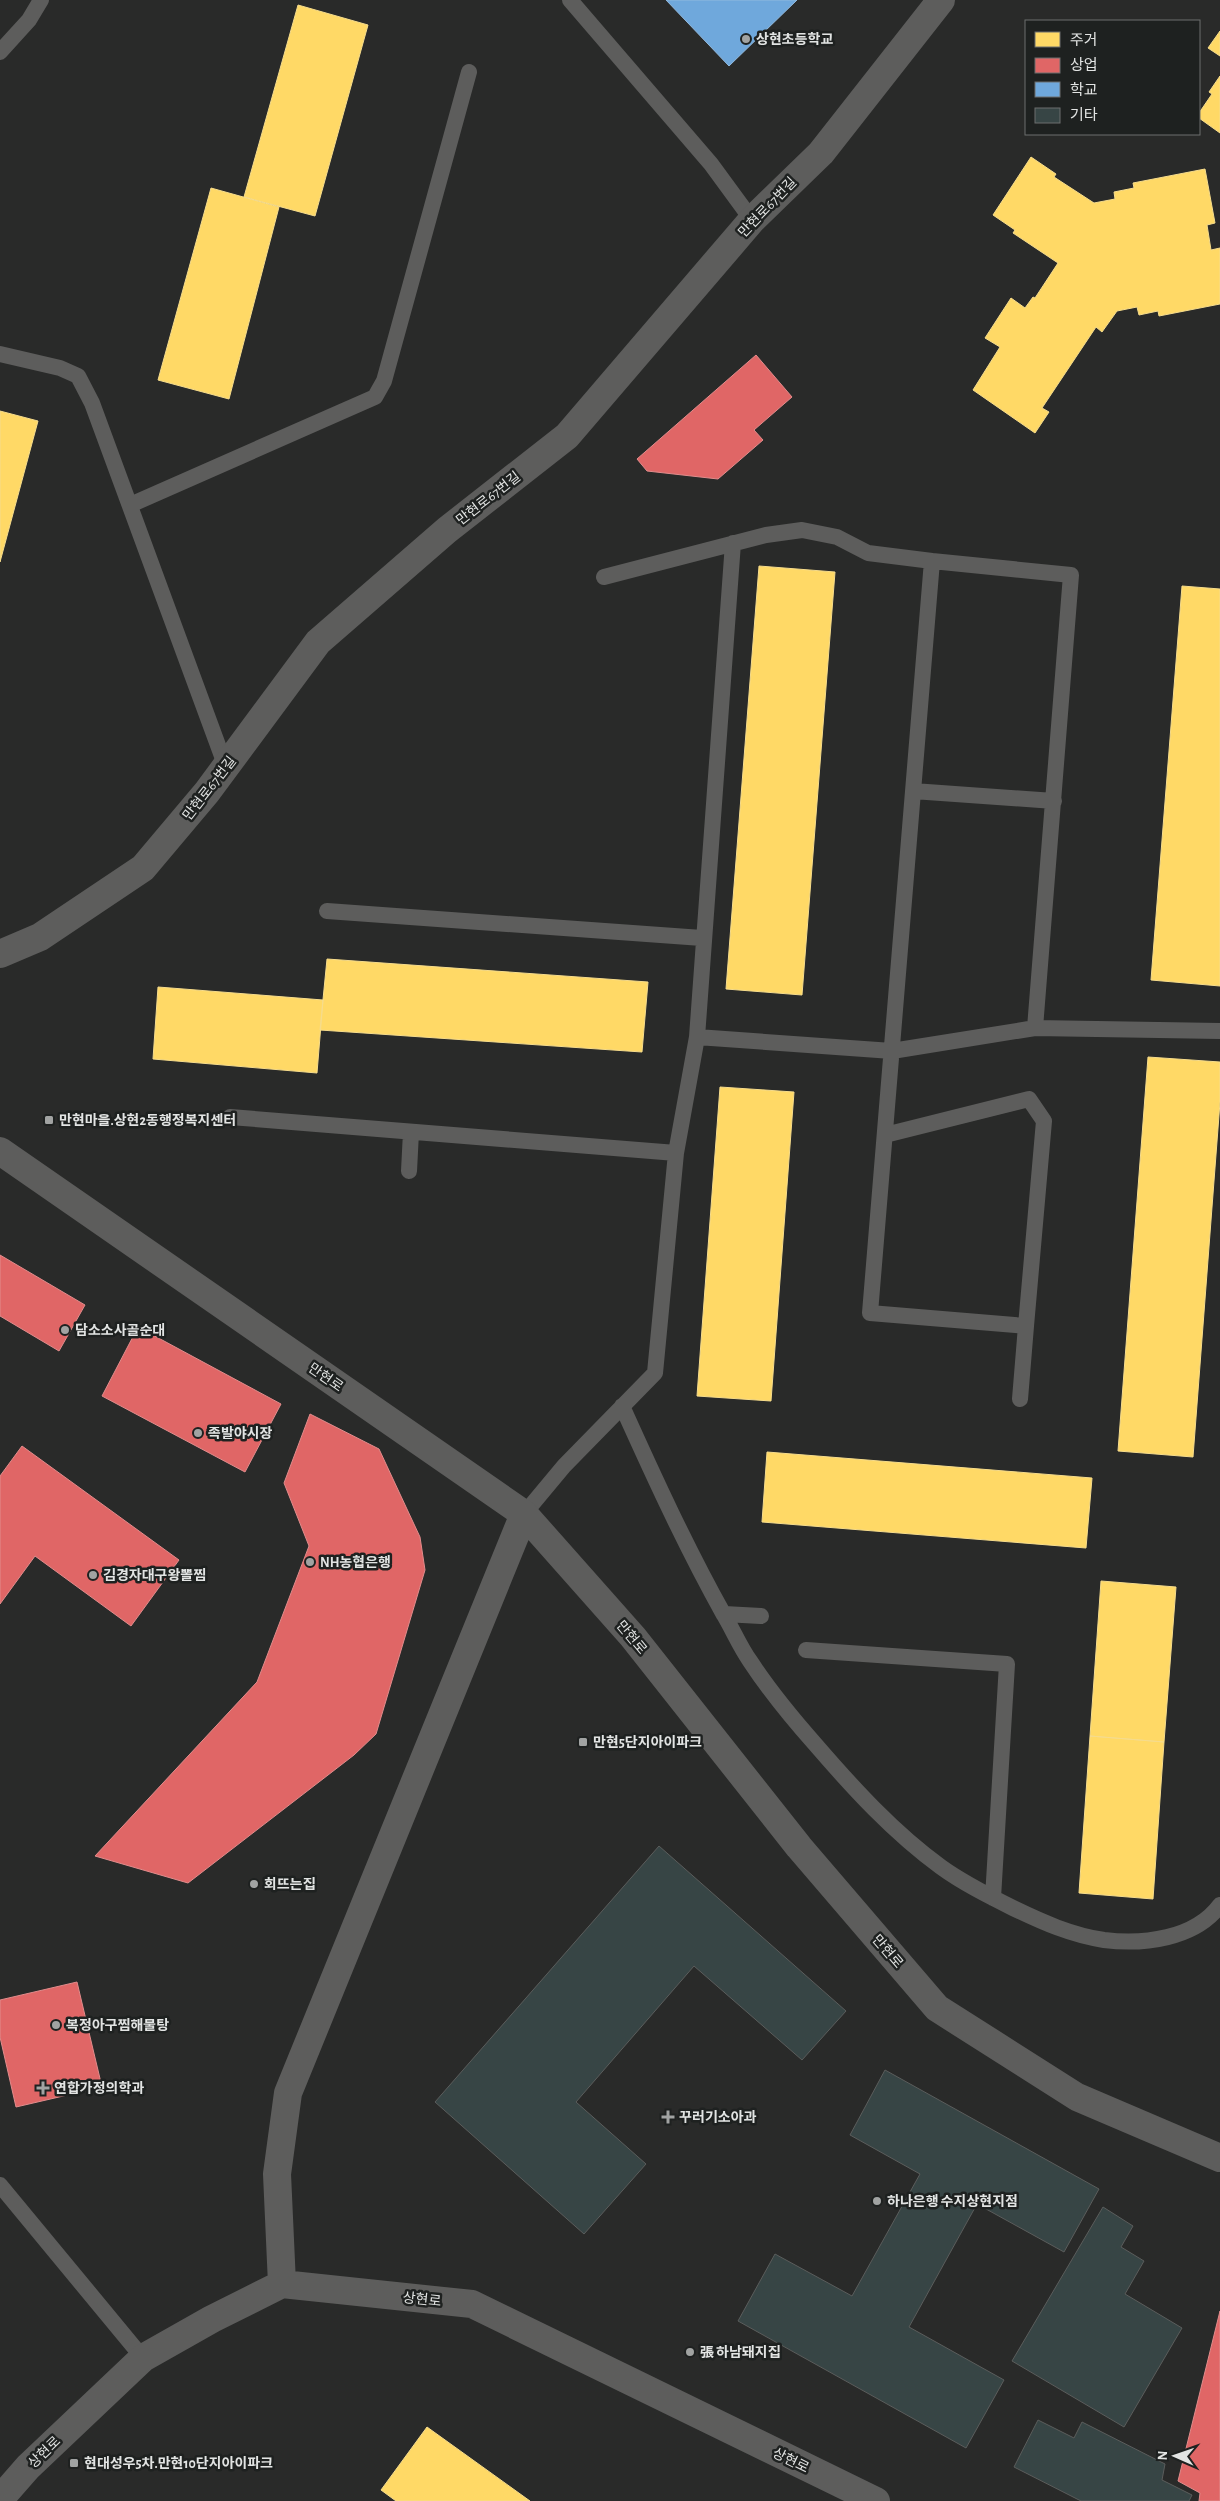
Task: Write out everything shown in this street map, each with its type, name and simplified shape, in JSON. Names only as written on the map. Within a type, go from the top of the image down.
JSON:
[{"type":"street","name":"만현로67번길","points":[[0,954],[40,937],[143,868],[226,767],[318,642],[447,530],[567,436],[752,220],[821,153],[941,0]]},
{"type":"street","name":"만현로","points":[[0,1151],[524,1514],[633,1638],[799,1847],[937,2008],[1077,2097],[1220,2158]]},
{"type":"street","points":[[282,2284],[277,2174],[288,2093],[524,1514]]},
{"type":"street","name":"상현로","points":[[0,2499],[28,2467],[143,2358],[212,2319],[282,2284],[472,2304],[876,2501]]},
{"type":"lane","points":[[0,52],[29,20],[41,0]]},
{"type":"lane","points":[[570,0],[711,164],[752,220]]},
{"type":"lane","points":[[130,505],[376,397],[384,381],[470,72]]},
{"type":"lane","points":[[0,354],[60,368],[78,376],[92,402],[226,767]]},
{"type":"lane","points":[[604,577],[766,534],[802,530],[838,537],[868,553],[1071,575],[1034,1028]]},
{"type":"lane","points":[[524,1514],[564,1466],[655,1373],[676,1153],[697,1037],[702,938],[733,543]]},
{"type":"lane","points":[[932,561],[870,1313],[1026,1326]]},
{"type":"lane","points":[[913,791],[1054,801]]},
{"type":"lane","points":[[327,910],[702,938]]},
{"type":"lane","points":[[697,1037],[892,1051],[1034,1028],[1220,1031]]},
{"type":"lane","points":[[885,1135],[1029,1100],[1044,1121],[1020,1399]]},
{"type":"lane","points":[[230,1117],[676,1153]]},
{"type":"lane","points":[[409,1171],[412,1132]]},
{"type":"lane","points":[[622,1406],[681,1534],[750,1661],[795,1721],[842,1776],[899,1833],[942,1867],[993,1898],[1041,1922],[1075,1934],[1124,1942],[1157,1939],[1188,1930],[1213,1914],[1220,1905]]},
{"type":"lane","points":[[724,1614],[761,1616]]},
{"type":"lane","points":[[806,1650],[1007,1664],[993,1898]]},
{"type":"lane","points":[[0,2185],[143,2358]]},
{"type":"building: 주거","points":[[298,5],[368,25],[315,216],[244,197]]},
{"type":"building: 주거","points":[[1220,31],[1220,56],[1208,48]]},
{"type":"building: 주거","points":[[1220,76],[1220,133],[1200,119],[1200,112],[1212,94],[1209,92]]},
{"type":"building: 주거","points":[[1031,157],[1056,174],[1054,177],[1094,203],[1115,199],[1114,192],[1134,188],[1133,183],[1205,169],[1215,223],[1207,225],[1211,250],[1220,248],[1220,304],[1159,316],[1158,311],[1139,315],[1137,307],[1117,311],[1102,332],[1096,327],[1042,408],[1049,412],[1035,433],[973,390],[1000,347],[985,338],[1011,298],[1025,308],[1033,297],[1035,298],[1058,263],[1013,233],[1015,230],[993,215]]},
{"type":"building: 주거","points":[[211,188],[279,207],[229,399],[158,380]]},
{"type":"building: 주거","points":[[0,411],[38,421],[0,562]]},
{"type":"building: 주거","points":[[759,566],[835,572],[802,995],[726,989]]},
{"type":"building: 주거","points":[[1182,586],[1220,589],[1220,986],[1151,980]]},
{"type":"building: 주거","points":[[327,959],[648,982],[642,1052],[320,1030]]},
{"type":"building: 주거","points":[[158,987],[323,1000],[317,1073],[153,1059]]},
{"type":"building: 주거","points":[[1148,1057],[1220,1062],[1220,1102],[1193,1457],[1118,1451]]},
{"type":"building: 주거","points":[[720,1087],[794,1092],[771,1401],[697,1396]]},
{"type":"building: 주거","points":[[767,1452],[1092,1478],[1086,1548],[762,1522]]},
{"type":"building: 주거","points":[[1101,1581],[1176,1587],[1164,1742],[1090,1736]]},
{"type":"building: 주거","points":[[1090,1736],[1164,1742],[1153,1899],[1079,1893]]},
{"type":"building: 주거","points":[[427,2427],[530,2501],[396,2501],[381,2490]]},
{"type":"building: 상업","points":[[756,355],[792,397],[754,430],[763,440],[718,479],[647,471],[637,459]]},
{"type":"building: 상업","points":[[0,1255],[85,1305],[59,1351],[0,1316]]},
{"type":"building: 상업","points":[[138,1327],[281,1404],[245,1472],[102,1396]]},
{"type":"building: 상업","points":[[310,1414],[379,1449],[420,1537],[425,1570],[376,1734],[354,1755],[188,1883],[95,1856],[257,1682],[309,1546],[284,1483]]},
{"type":"building: 상업","points":[[22,1446],[179,1560],[131,1626],[35,1556],[0,1604],[0,1476]]},
{"type":"building: 상업","points":[[77,1982],[102,2087],[16,2107],[0,2037],[0,2000]]},
{"type":"building: 상업","points":[[1220,2311],[1220,2501],[1199,2501],[1200,2493],[1178,2481]]},
{"type":"building: 학교","points":[[666,0],[797,0],[729,66]]},
{"type":"building: 기타","points":[[659,1846],[846,2011],[802,2060],[694,1966],[576,2102],[646,2164],[584,2234],[435,2102]]},
{"type":"building: 기타","points":[[885,2070],[1099,2189],[1064,2252],[977,2204],[909,2327],[1004,2380],[966,2448],[738,2321],[775,2254],[852,2296],[920,2174],[850,2135]]},
{"type":"building: 기타","points":[[1103,2207],[1133,2226],[1121,2247],[1144,2261],[1125,2294],[1182,2328],[1124,2427],[1012,2361]]},
{"type":"building: 기타","points":[[1038,2420],[1074,2438],[1082,2422],[1165,2464],[1162,2480],[1192,2495],[1189,2501],[1081,2501],[1014,2467]]},
{"type":"place","name":"상현초등학교","points":[[746,39]]},
{"type":"place","name":"만현마을.상현2동행정복지센터","points":[[49,1120]]},
{"type":"place","name":"담소소사골순대","points":[[65,1330]]},
{"type":"place","name":"족발야시장","points":[[198,1433]]},
{"type":"place","name":"NH농협은행","points":[[310,1562]]},
{"type":"place","name":"김경자대구왕뽈찜","points":[[93,1575]]},
{"type":"place","name":"만현5단지아이파크","points":[[583,1742]]},
{"type":"place","name":"회뜨는집","points":[[254,1884]]},
{"type":"place","name":"복정아구찜해물탕","points":[[56,2025]]},
{"type":"place","name":"연합가정의학과","points":[[43,2088]]},
{"type":"place","name":"꾸러기소아과","points":[[668,2117]]},
{"type":"place","name":"하나은행 수지상현지점","points":[[877,2201]]},
{"type":"place","name":"張 하남돼지집","points":[[690,2352]]},
{"type":"place","name":"현대성우5차.만현10단지아이파크","points":[[74,2463]]}]
